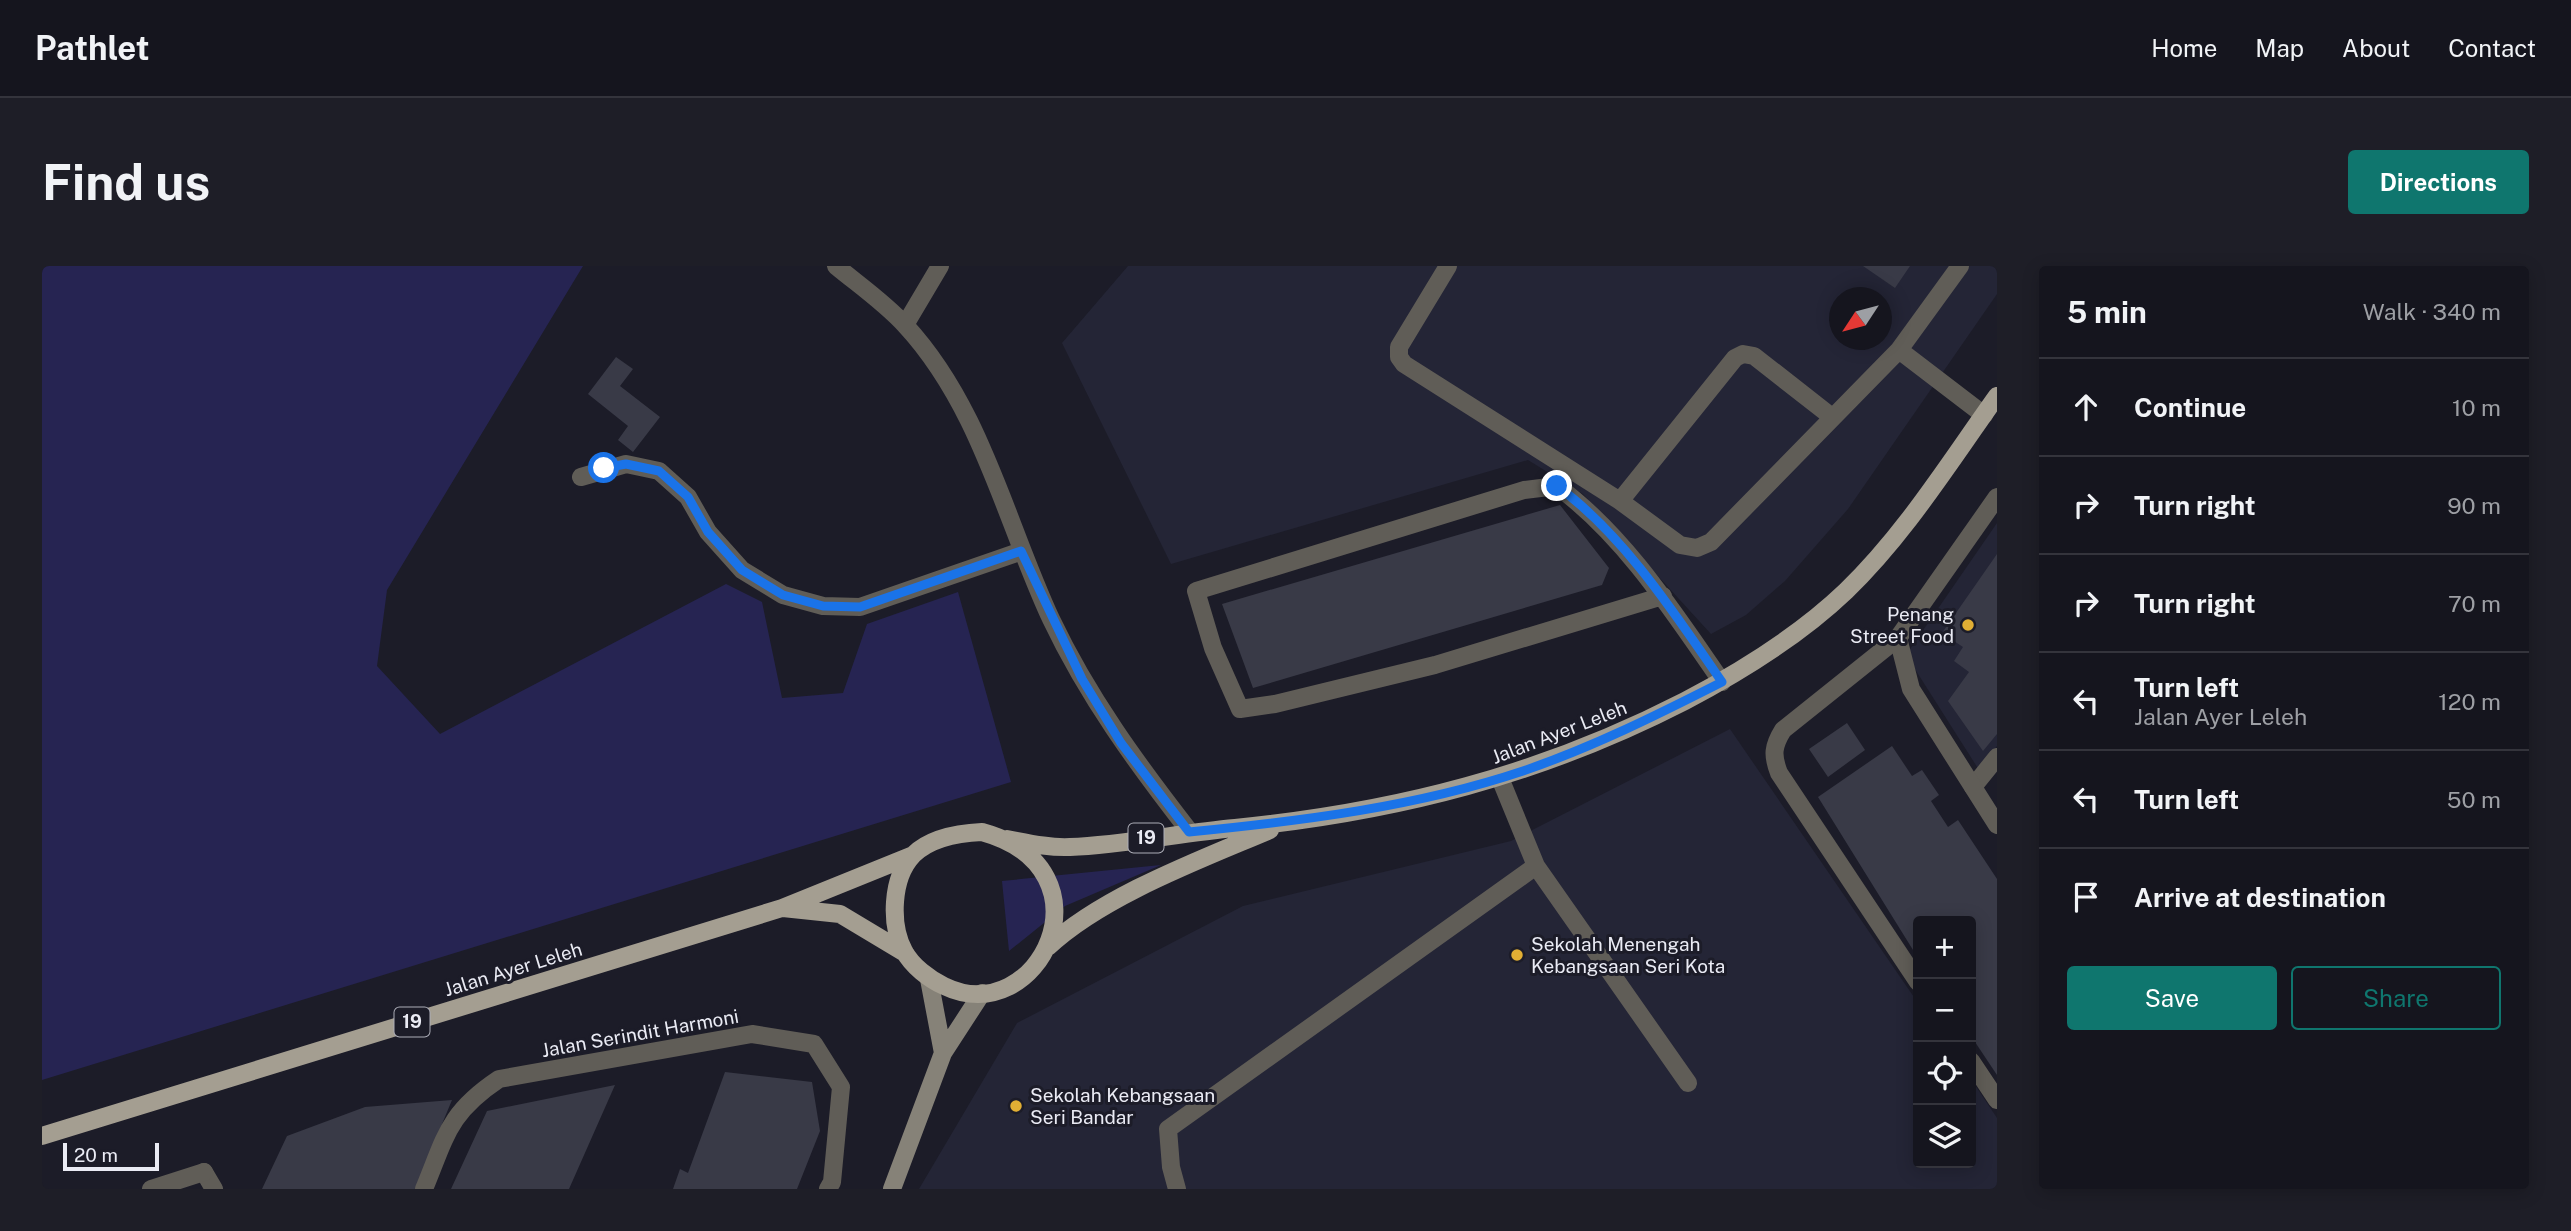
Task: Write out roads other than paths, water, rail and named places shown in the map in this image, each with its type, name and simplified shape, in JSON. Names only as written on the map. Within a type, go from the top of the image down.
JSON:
[{"type":"main road","name":"Jalan Ayer Leleh","points":[[1007,839],[1071,847],[1286,823],[1385,806],[1500,778],[1616,736],[1722,682],[1785,641],[1845,592],[1902,530],[1997,396]]},
{"type":"main road","points":[[782,908],[840,915],[905,954],[929,979],[954,991],[982,993],[1009,986],[1032,971],[1047,948],[1067,929],[1167,874],[1286,823]]},
{"type":"main road","points":[[905,954],[897,934],[894,907],[901,880],[913,855],[958,834],[982,832],[1007,839],[1028,853],[1045,872],[1054,896],[1055,921],[1047,948]]},
{"type":"main road","name":"Jalan Ayer Leleh","points":[[42,1136],[782,908],[913,855]]},
{"type":"street","points":[[836,266],[905,325],[945,380],[981,442],[1021,551],[1082,679],[1121,743],[1189,832]]},
{"type":"street","points":[[905,325],[940,266]]},
{"type":"street","points":[[1448,266],[1399,347],[1399,357],[1404,364],[1620,500],[1680,545],[1697,548],[1711,542],[1899,350],[1960,266]]},
{"type":"street","points":[[1899,350],[1984,415]]},
{"type":"street","points":[[1620,500],[1735,358],[1743,354],[1754,356],[1832,417]]},
{"type":"street","points":[[581,477],[626,464],[659,471],[688,497],[708,532],[742,570],[783,595],[823,606],[860,607],[1021,551]]},
{"type":"street","points":[[1663,596],[1435,665],[1275,704],[1240,709],[1213,648],[1196,591],[1524,489],[1557,486],[1579,502],[1663,596],[1722,682]]},
{"type":"street","points":[[1916,979],[1779,773],[1773,758],[1775,743],[1783,730],[1898,638],[1997,497]]},
{"type":"street","points":[[1898,638],[1911,689],[1997,825]]},
{"type":"street","points":[[1973,788],[1997,757]]},
{"type":"street","points":[[1500,778],[1536,866],[1688,1083]]},
{"type":"street","points":[[1177,1189],[1171,1167],[1168,1129],[1536,866]]},
{"type":"street","points":[[929,979],[943,1053]]},
{"type":"street","points":[[892,1189],[943,1053],[982,993]]},
{"type":"street","name":"Jalan Serindit Harmoni","points":[[424,1189],[456,1114],[473,1097],[499,1079],[752,1034],[814,1044],[841,1087],[832,1182],[828,1189]]},
{"type":"street","points":[[1976,1068],[1997,1100]]},
{"type":"street","points":[[152,1189],[204,1172],[214,1189]]},
{"type":"place","name":"Penang Street Food","points":[[1968,625]]},
{"type":"place","name":"Sekolah Menengah Kebangsaan Seri Kota","points":[[1517,955]]},
{"type":"place","name":"Sekolah Kebangsaan Seri Bandar","points":[[1016,1106]]}]
